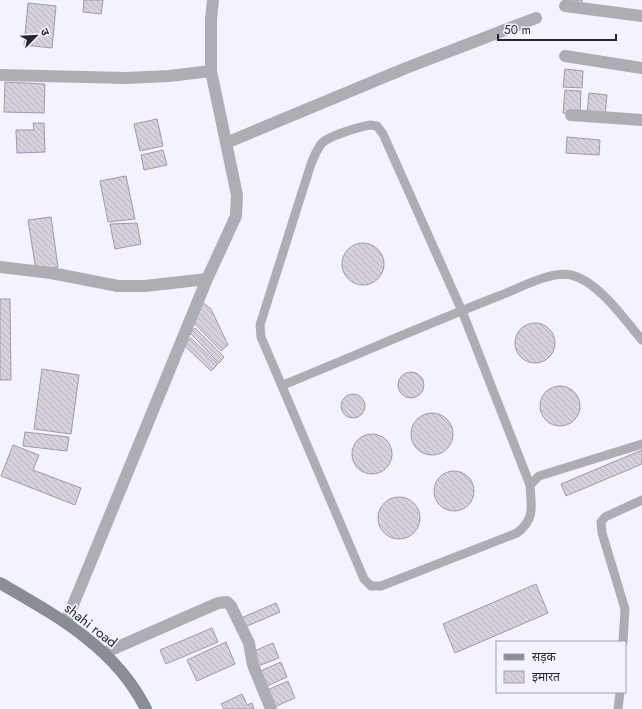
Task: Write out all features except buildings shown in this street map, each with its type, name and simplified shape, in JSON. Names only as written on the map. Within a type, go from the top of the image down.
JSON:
[{"type":"street","points":[[66,622],[207,279],[236,216],[237,195],[211,71],[210,19],[213,0]]},
{"type":"street","points":[[565,6],[642,16]]},
{"type":"street","points":[[226,143],[406,68],[536,18]]},
{"type":"street","points":[[565,56],[642,68]]},
{"type":"street","points":[[0,75],[126,78],[169,76],[211,71]]},
{"type":"street","points":[[572,115],[642,120]]},
{"type":"street","points":[[0,267],[51,273],[118,286],[145,286],[207,279]]},
{"type":"street","name":"shahi road","points":[[0,583],[66,622],[104,653],[134,686],[146,709]]},
{"type":"street","points":[[104,653],[218,603],[227,602],[231,606],[249,643],[253,665],[271,709]]},
{"type":"lane","points":[[364,126],[377,126],[383,134],[462,311],[530,485],[530,518],[526,525],[517,533],[381,586],[372,586],[364,579],[360,572],[283,386],[261,337],[261,316],[311,164],[324,142],[364,126]]},
{"type":"lane","points":[[283,386],[544,278],[562,274],[572,275],[583,279],[603,295],[642,340]]},
{"type":"lane","points":[[530,485],[539,476],[642,444]]},
{"type":"lane","points":[[623,641],[625,609],[600,526],[605,517],[642,500]]},
{"type":"lane","points":[[618,709],[620,693]]}]
